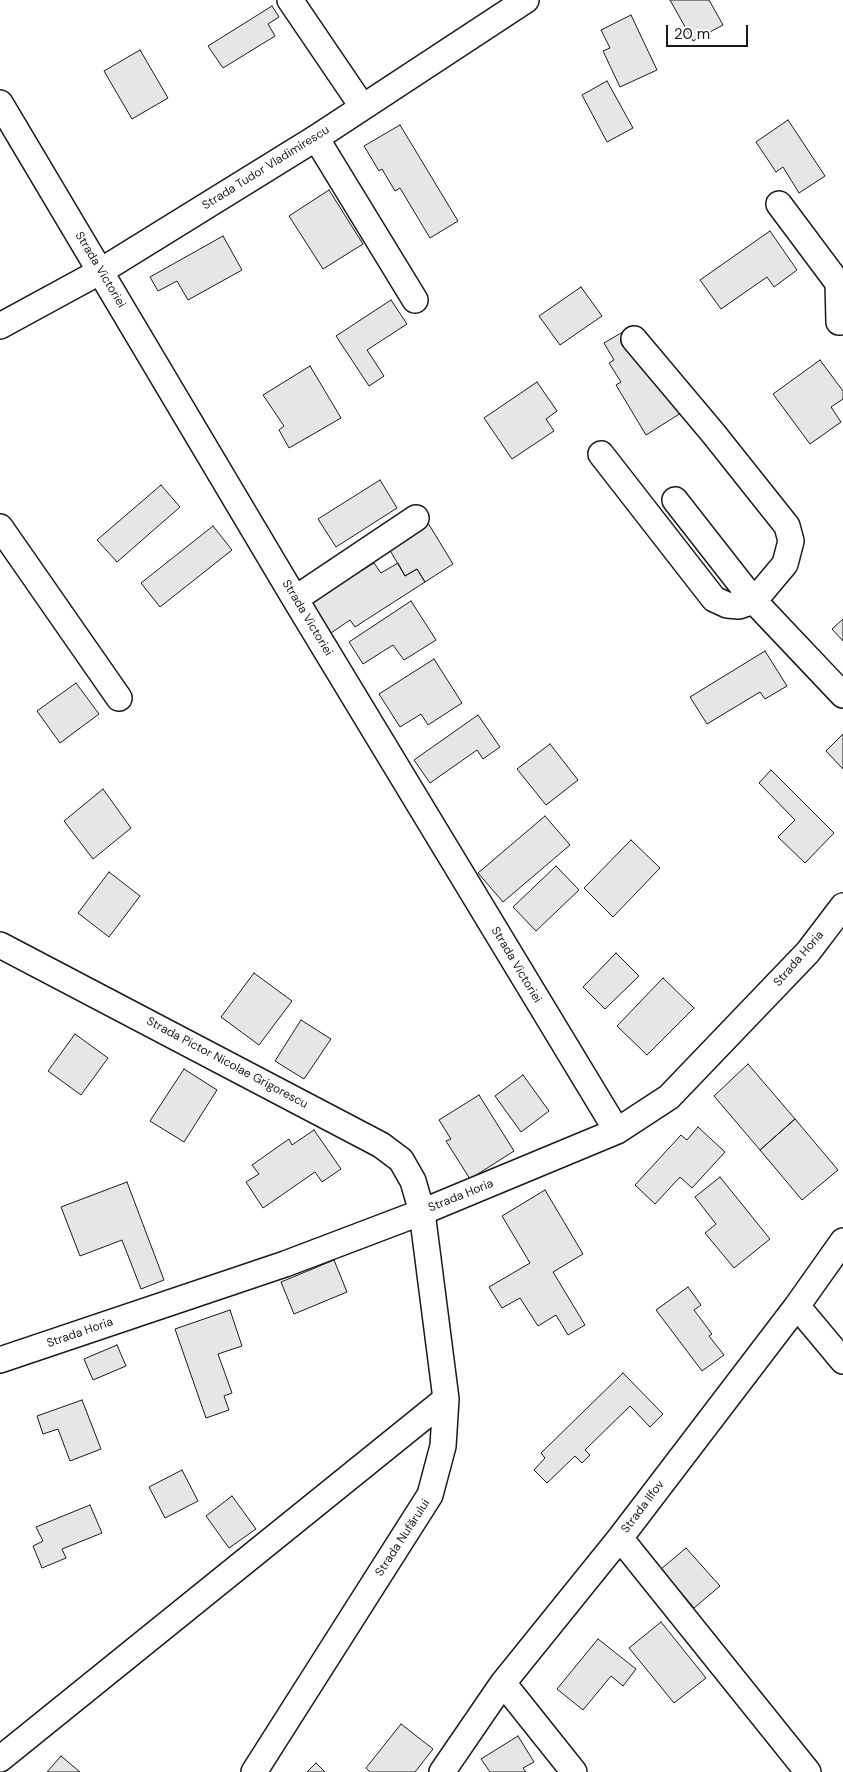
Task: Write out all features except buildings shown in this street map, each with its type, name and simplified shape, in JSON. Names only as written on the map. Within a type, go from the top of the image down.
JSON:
[{"type":"street","points":[[290,0],[362,106]]},
{"type":"street","name":"Strada Tudor Vladimirescu","points":[[0,326],[101,271],[316,138],[526,0]]},
{"type":"street","name":"Strada Victoriei","points":[[0,103],[295,599],[616,1131]]},
{"type":"street","points":[[316,138],[414,300]]},
{"type":"street","points":[[779,204],[840,280],[839,322]]},
{"type":"street","points":[[601,454],[714,599],[727,605],[739,606],[754,601],[785,564],[791,541],[787,526],[713,433],[634,339]]},
{"type":"street","points":[[675,500],[754,601],[843,695]]},
{"type":"street","points":[[295,599],[416,518]]},
{"type":"street","points":[[0,527],[118,698]]},
{"type":"street","name":"Strada Horia","points":[[0,1360],[285,1264],[422,1212],[616,1131],[669,1097],[808,952],[843,906]]},
{"type":"street","name":"Strada Pictor Nicolae Grigorescu","points":[[0,945],[381,1145],[400,1160],[413,1181],[422,1212]]},
{"type":"street","name":"Strada Nufărului","points":[[254,1772],[430,1495],[443,1446],[446,1399],[422,1212]]},
{"type":"street","name":"Strada Ilfov","points":[[442,1772],[503,1683],[620,1538],[797,1306],[843,1241]]},
{"type":"street","points":[[797,1306],[843,1362]]},
{"type":"street","points":[[0,1759],[446,1399]]},
{"type":"street","points":[[620,1538],[808,1772]]},
{"type":"street","points":[[503,1683],[574,1772]]}]
